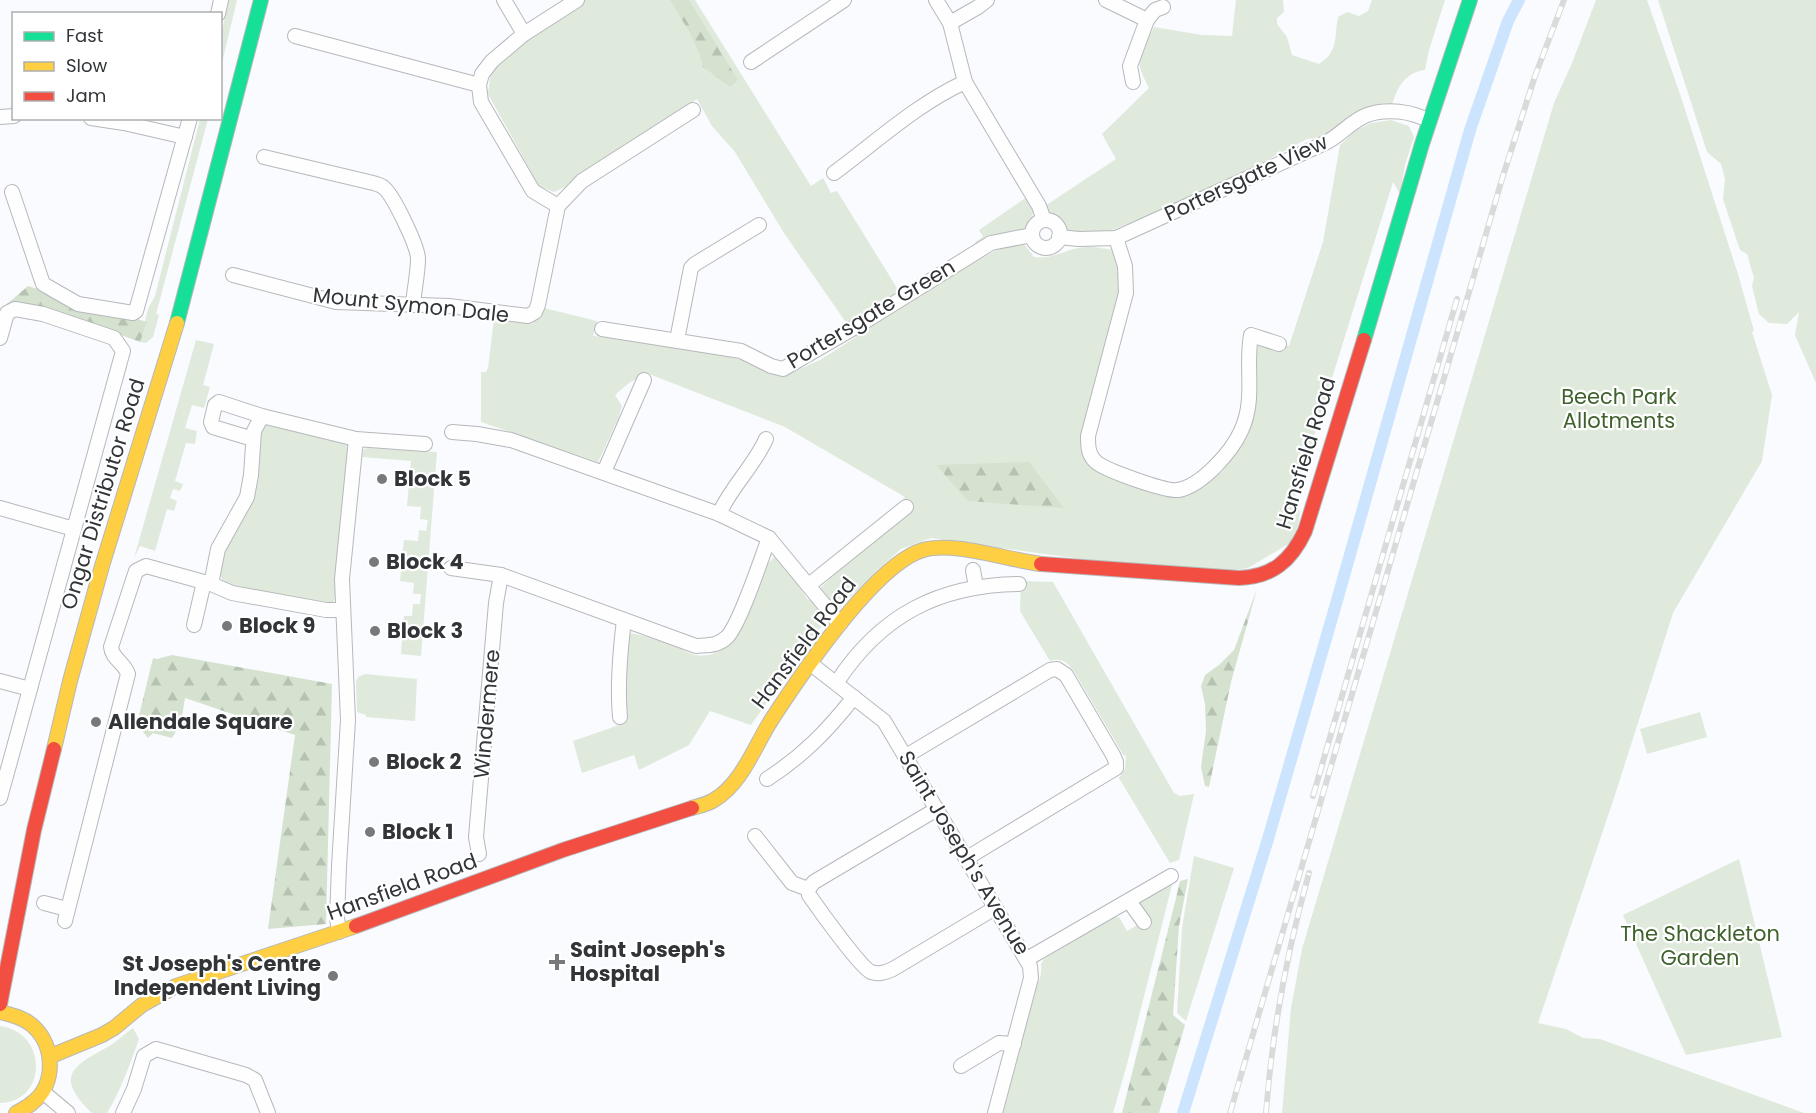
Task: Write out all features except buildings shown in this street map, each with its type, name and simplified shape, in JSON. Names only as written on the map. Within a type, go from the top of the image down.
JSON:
[{"type":"street","name":"Ongar Distributor Road","points":[[0,1004],[34,830],[70,681],[102,566],[172,342],[261,0]]},
{"type":"street","points":[[504,0],[524,34]]},
{"type":"street","points":[[577,0],[524,34],[492,61],[482,74],[479,85],[481,102],[533,191],[558,206],[582,182],[693,110]]},
{"type":"street","points":[[751,62],[844,0]]},
{"type":"street","points":[[936,0],[950,23],[965,82],[1039,206],[1044,220],[1056,226],[1059,231],[1055,244],[1046,248],[1037,244],[1032,235],[1036,224],[1044,220]]},
{"type":"street","points":[[950,23],[987,0]]},
{"type":"street","points":[[1106,0],[1147,20]]},
{"type":"street","name":"Hansfield Road","points":[[51,1056],[102,1035],[142,1005],[176,986],[339,933],[563,850],[712,801],[726,792],[734,782],[770,723],[811,664],[867,591],[902,560],[920,550],[947,548],[1044,564],[1245,578],[1275,570],[1298,547],[1305,531],[1429,121],[1470,0]]},
{"type":"street","points":[[1133,82],[1130,66],[1147,20],[1155,10],[1163,7]]},
{"type":"street","points":[[295,36],[479,85]]},
{"type":"street","points":[[834,173],[925,105],[965,82]]},
{"type":"street","name":"Portersgate View","points":[[1059,237],[1116,238],[1328,142],[1367,115],[1402,112],[1429,121]]},
{"type":"street","points":[[104,120],[184,137]]},
{"type":"street","points":[[12,192],[43,284],[78,303],[133,313],[136,311],[189,120]]},
{"type":"street","points":[[264,157],[383,187],[390,196],[416,249],[418,259],[413,305]]},
{"type":"street","name":"Mount Symon Dale","points":[[233,275],[336,302],[449,306],[528,316],[535,312],[538,304],[558,206]]},
{"type":"street","points":[[677,340],[691,268],[759,225]]},
{"type":"street","name":"Portersgate Green","points":[[602,329],[741,351],[771,366],[783,369],[991,243],[1032,235]]},
{"type":"street","points":[[1116,238],[1125,266],[1126,293],[1088,436],[1089,452],[1096,462],[1132,478],[1178,490],[1196,481],[1218,464],[1242,430],[1250,396],[1251,335],[1279,344]]},
{"type":"street","points":[[0,338],[7,313],[15,309],[43,314],[114,338],[123,351],[0,798]]},
{"type":"street","points":[[604,472],[644,380]]},
{"type":"street","points":[[253,439],[213,427],[211,422],[215,405],[219,402],[262,416],[356,439],[425,444]]},
{"type":"street","points":[[194,625],[218,549],[248,498],[253,439],[257,423],[262,416]]},
{"type":"street","points":[[452,432],[511,440],[719,514],[769,538],[840,624]]},
{"type":"street","points":[[339,933],[337,918],[339,867],[348,720],[342,579],[356,439]]},
{"type":"street","points":[[719,514],[726,498],[766,439]]},
{"type":"street","points":[[809,585],[906,507]]},
{"type":"street","points":[[0,508],[74,529]]},
{"type":"street","points":[[451,568],[501,575],[696,646],[715,645],[728,636],[769,538]]},
{"type":"street","points":[[44,903],[66,915],[128,674],[114,656],[111,647],[136,571],[146,566],[207,583],[232,593],[326,610],[342,610]]},
{"type":"street","points":[[973,570],[976,587]]},
{"type":"street","name":"Windermere","points":[[479,854],[476,837],[496,603],[501,575]]},
{"type":"street","points":[[837,682],[860,651],[888,624],[921,604],[945,594],[987,584],[1018,584]]},
{"type":"street","points":[[620,717],[620,653],[624,620]]},
{"type":"street","name":"Saint Joseph's Avenue","points":[[811,664],[837,682],[884,721],[1030,966],[1032,978],[995,1113]]},
{"type":"street","points":[[906,756],[1050,670],[1057,669],[1066,675],[1113,755],[1116,768],[967,858]]},
{"type":"street","points":[[0,681],[30,689]]},
{"type":"street","points":[[767,779],[777,766],[828,730],[854,697]]},
{"type":"street","points":[[937,809],[814,882],[808,889],[808,895],[852,952],[869,971],[876,973],[893,969],[995,908]]},
{"type":"street","points":[[755,836],[792,883],[808,889]]},
{"type":"street","points":[[1027,959],[1171,876]]},
{"type":"street","points":[[1129,901],[1144,922]]},
{"type":"street","points":[[0,1012],[11,1013],[31,1023],[46,1041],[51,1056],[50,1076],[43,1092],[32,1104],[16,1113]]},
{"type":"street","points":[[961,1066],[999,1043],[1014,1044]]},
{"type":"street","points":[[123,1113],[134,1089],[144,1056],[156,1049],[246,1075],[255,1080],[268,1113]]},
{"type":"street","points":[[43,1092],[68,1113]]},
{"type":"green space","points":[[229,0],[237,0],[222,63],[222,31]]},
{"type":"green space","points":[[582,0],[695,0],[811,186],[823,178],[831,193],[837,191],[905,301],[995,251],[1010,246],[1024,244],[1034,257],[1055,255],[1082,247],[1113,250],[1121,274],[1113,327],[1084,430],[1092,466],[1194,488],[1222,472],[1249,421],[1257,385],[1253,358],[1260,341],[1289,346],[1323,242],[1340,145],[1355,131],[1371,123],[1391,120],[1409,126],[1414,137],[1405,165],[1400,194],[1393,182],[1294,500],[1300,512],[1298,526],[1290,543],[1248,568],[1228,571],[1081,559],[931,538],[901,549],[820,628],[751,725],[710,711],[689,745],[639,770],[634,755],[582,773],[573,741],[625,723],[623,665],[631,633],[664,642],[696,655],[711,654],[724,648],[735,638],[744,624],[767,565],[774,557],[781,559],[808,600],[875,535],[905,497],[785,427],[649,374],[630,382],[615,395],[622,406],[598,462],[481,422],[481,372],[486,372],[488,368],[494,319],[532,324],[544,308],[597,321],[593,336],[681,346],[747,361],[777,375],[788,374],[820,360],[856,337],[784,233],[735,152],[712,126],[697,99],[576,177],[565,187],[554,192],[539,186],[488,94],[490,78],[500,60]]},
{"type":"green space","points":[[670,0],[689,0],[738,80],[730,87],[703,67],[690,33]]},
{"type":"green space","points":[[1236,0],[1283,0],[1284,12],[1277,18],[1277,24],[1287,37],[1292,55],[1319,64],[1333,49],[1338,17],[1347,12],[1359,16],[1368,11],[1372,0],[1445,0],[1425,70],[1418,71],[1403,82],[1392,105],[1384,103],[1370,107],[1339,124],[1327,137],[1307,139],[1208,191],[1100,235],[1069,231],[1055,220],[1045,206],[1116,159],[1102,134],[1149,88],[1139,63],[1141,51],[1154,27],[1202,35],[1232,36]]},
{"type":"green space","name":"Beech Park Allotments","points":[[1596,0],[1647,0],[1738,274],[1754,331],[1752,332],[1772,395],[1762,461],[1673,613],[1614,798],[1538,1023],[1566,1029],[1583,1038],[1600,1039],[1804,1113],[1282,1113],[1291,1008],[1302,949],[1554,103]]},
{"type":"green space","points":[[1658,0],[1816,0],[1816,383],[1795,335],[1799,312],[1787,324],[1769,323],[1759,314],[1752,286],[1754,278],[1747,254],[1740,250],[1723,199],[1725,179],[1721,164],[1707,152]]},
{"type":"green space","points":[[200,120],[208,120],[156,314],[159,315],[153,337],[146,343],[140,342],[148,309],[155,296]]},
{"type":"green space","points":[[1027,197],[1033,212],[1031,223],[1022,230],[996,237],[978,247],[975,242],[983,237],[979,230]]},
{"type":"green space","points":[[28,286],[147,322],[140,342],[58,315],[7,304]]},
{"type":"green space","points":[[196,340],[214,344],[203,385],[210,387],[204,408],[192,405],[185,428],[197,431],[195,444],[186,443],[175,481],[183,484],[180,491],[173,489],[170,498],[177,501],[174,511],[167,509],[155,551],[140,546],[134,558]]},
{"type":"green space","points":[[270,423],[334,438],[347,444],[349,451],[336,590],[334,601],[330,605],[232,587],[223,583],[220,573],[221,562],[230,539],[253,498],[258,481],[262,428]]},
{"type":"green space","points":[[364,449],[437,452],[421,656],[401,654],[404,616],[412,616],[413,604],[420,604],[421,594],[413,594],[414,583],[400,581],[404,540],[418,541],[419,530],[426,531],[428,520],[420,519],[421,507],[407,506],[411,461],[362,457]]},
{"type":"green space","points":[[1029,462],[1064,508],[968,501],[936,465]]},
{"type":"green space","points":[[1021,581],[1053,582],[1174,793],[1180,796],[1194,794],[1179,860],[1170,863],[1119,778],[1125,769],[1126,755],[1124,756],[1075,673],[1064,662],[1050,661],[1020,611]]},
{"type":"green space","points":[[1257,589],[1231,682],[1209,787],[1205,786],[1201,767],[1206,731],[1205,704],[1201,686],[1205,675],[1234,650]]},
{"type":"green space","points":[[172,655],[332,684],[326,924],[268,929],[295,735],[185,698],[181,723],[172,738],[153,733],[148,738],[137,724],[153,658]]},
{"type":"green space","points":[[365,674],[417,679],[415,721],[366,717],[357,712],[356,682],[358,677]]},
{"type":"green space","points":[[1700,712],[1707,737],[1647,754],[1640,729]]},
{"type":"green space","points":[[1194,856],[1234,868],[1186,1021],[1177,1013],[1182,928]]},
{"type":"green space","name":"The Shackleton Garden","points":[[1739,859],[1782,1037],[1686,1055],[1623,915]]},
{"type":"green space","points":[[1174,877],[1113,1113],[1003,1113],[1044,959],[1112,918],[1119,917],[1127,931],[1146,920],[1139,903],[1142,897]]},
{"type":"green space","points":[[1188,879],[1179,926],[1173,1015],[1185,1025],[1159,1113],[1122,1113],[1180,881]]},
{"type":"green space","points":[[0,1026],[16,1031],[27,1041],[34,1053],[36,1067],[34,1080],[27,1092],[16,1100],[0,1103]]},
{"type":"green space","points":[[133,1028],[139,1039],[117,1095],[107,1113],[92,1113],[74,1092],[71,1083],[75,1069]]},
{"type":"waterway","points":[[1183,1113],[1268,839],[1470,130],[1508,21],[1519,0]]},
{"type":"railway","points":[[1230,1113],[1502,179],[1535,76],[1564,0]]},
{"type":"railway","points":[[1313,796],[1457,299]]},
{"type":"railway","points":[[1266,1113],[1272,1052],[1282,992],[1309,873]]},
{"type":"traffic: fast","points":[[177,323],[261,0]]},
{"type":"traffic: fast","points":[[1364,340],[1422,144],[1470,0]]},
{"type":"traffic: slow","points":[[54,749],[102,566],[177,323]]},
{"type":"traffic: slow","points":[[692,808],[712,801],[732,784],[772,719],[819,650],[862,598],[883,576],[904,560],[923,550],[949,548],[1041,564]]},
{"type":"traffic: slow","points":[[51,1056],[102,1035],[142,1005],[176,986],[356,926]]},
{"type":"traffic: slow","points":[[0,1012],[22,1019],[34,1027],[41,1035],[49,1055],[49,1076],[40,1095],[16,1113]]},
{"type":"traffic: jam","points":[[1041,564],[1239,578],[1271,571],[1287,559],[1305,531],[1364,340]]},
{"type":"traffic: jam","points":[[0,1004],[34,830],[54,749]]},
{"type":"traffic: jam","points":[[356,926],[563,850],[692,808]]},
{"type":"place","name":"Block 5","points":[[382,479]]},
{"type":"place","name":"Block 4","points":[[374,562]]},
{"type":"place","name":"Block 9","points":[[227,626]]},
{"type":"place","name":"Block 3","points":[[375,631]]},
{"type":"place","name":"Allendale Square","points":[[96,722]]},
{"type":"place","name":"Block 2","points":[[374,762]]},
{"type":"place","name":"Block 1","points":[[370,832]]},
{"type":"place","name":"Saint Joseph's Hospital","points":[[557,962]]},
{"type":"place","name":"St Joseph's Centre Independent Living","points":[[333,976]]}]
